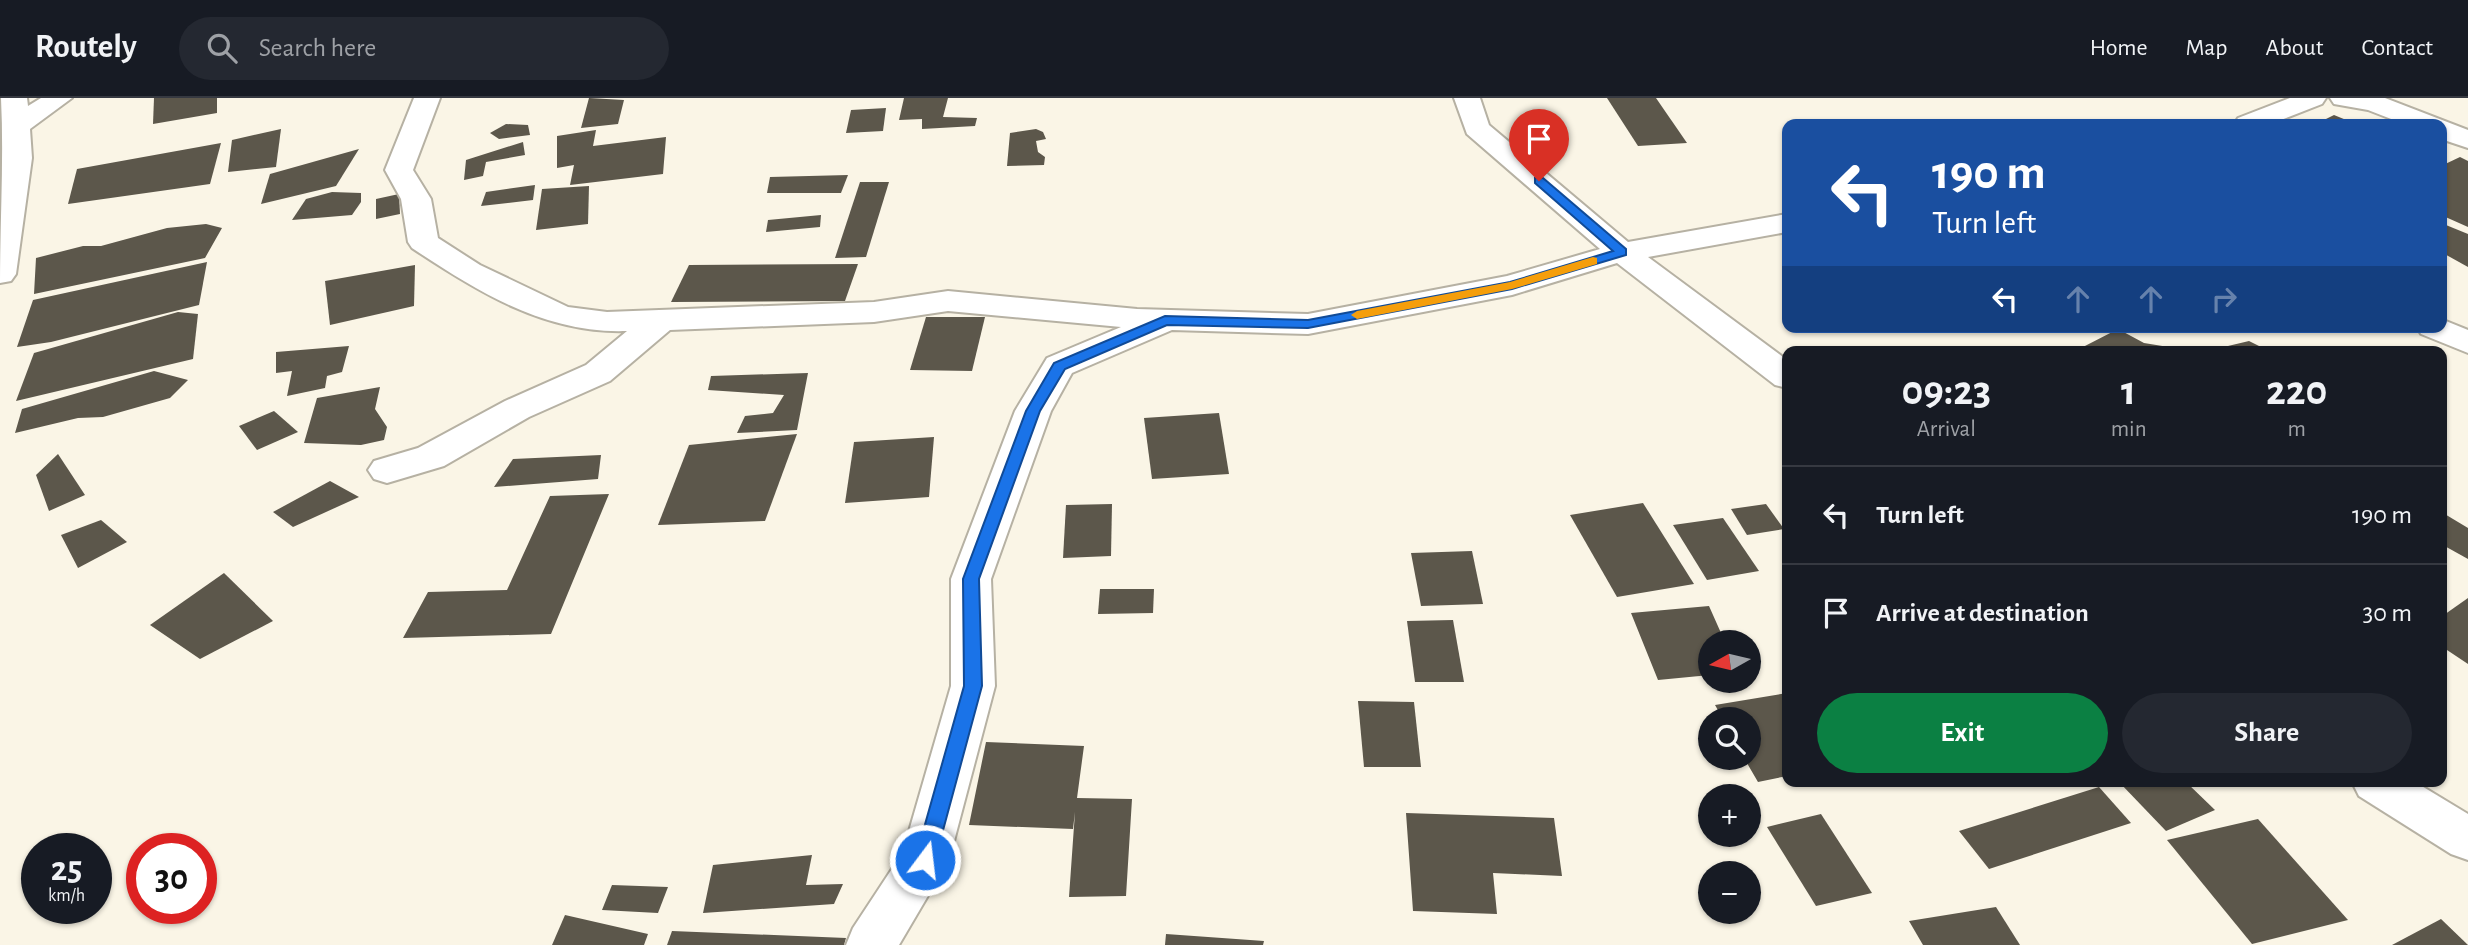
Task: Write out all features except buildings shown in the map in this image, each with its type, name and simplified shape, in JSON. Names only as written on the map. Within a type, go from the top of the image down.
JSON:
[{"type":"street","points":[[0,274],[18,158],[11,128],[59,98]]},
{"type":"street","points":[[427,98],[399,170],[416,199],[423,242],[469,272],[560,316],[607,322],[874,312],[948,301],[1165,320],[1308,324],[1512,285],[1622,252],[1782,224]]},
{"type":"street","points":[[1466,98],[1477,128],[1622,252],[1782,373]]},
{"type":"street","points":[[2261,119],[2314,98]]},
{"type":"street","points":[[2343,98],[2374,103],[2415,119]]},
{"type":"street","points":[[2447,131],[2468,140]]},
{"type":"street","points":[[387,470],[431,457],[517,409],[598,373],[661,320]]},
{"type":"street","points":[[871,945],[925,860],[973,686],[971,579],[1033,411],[1059,366],[1165,320]]},
{"type":"street","points":[[2446,333],[2468,343]]},
{"type":"street","points":[[2383,787],[2468,839]]},
{"type":"slow traffic","points":[[1357,315],[1512,285],[1593,261]]},
{"type":"route","points":[[925,860],[973,686],[971,579],[1033,411],[1059,366],[1165,320],[1308,324],[1512,285],[1622,252],[1539,181]]}]
